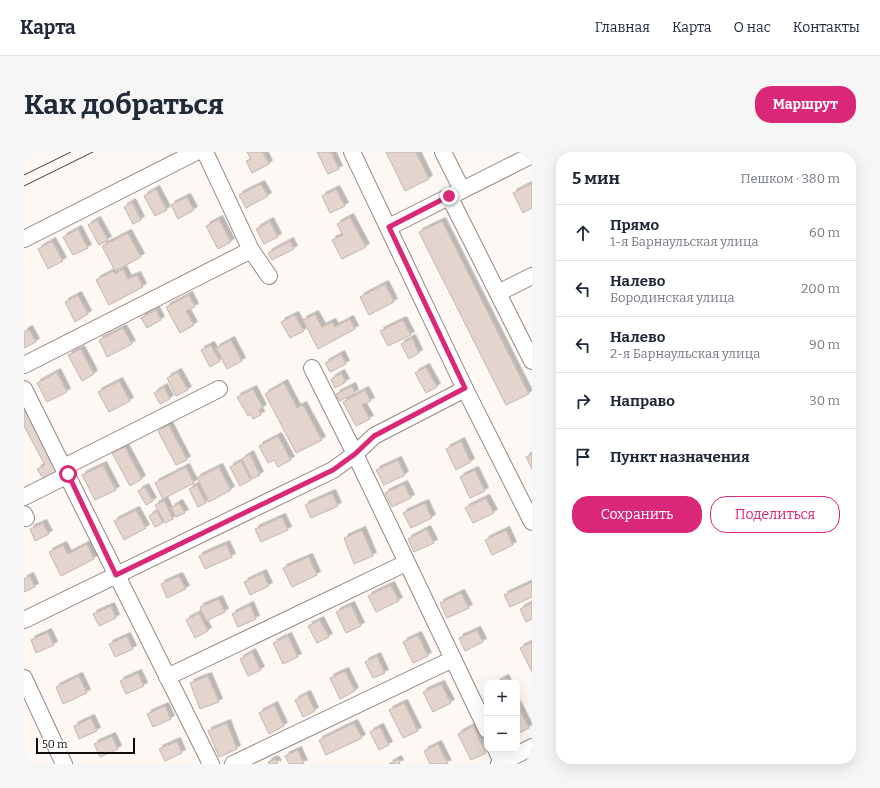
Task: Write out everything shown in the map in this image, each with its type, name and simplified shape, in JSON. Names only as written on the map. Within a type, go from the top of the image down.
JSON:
[{"type":"street","points":[[24,239],[196,152]]},
{"type":"street","points":[[205,152],[251,250],[270,276]]},
{"type":"street","points":[[352,152],[465,388],[532,522]]},
{"type":"street","points":[[443,152],[456,193],[498,293],[532,361]]},
{"type":"street","points":[[389,227],[532,155]]},
{"type":"street","points":[[24,365],[251,250]]},
{"type":"street","points":[[498,293],[532,276]]},
{"type":"street","points":[[312,368],[355,454],[484,724]]},
{"type":"street","points":[[24,620],[333,470],[355,454],[374,436],[465,388]]},
{"type":"street","points":[[24,389],[66,471],[166,677],[211,764]]},
{"type":"street","points":[[24,497],[66,471],[219,389]]},
{"type":"street","points":[[166,677],[406,562]]},
{"type":"street","points":[[233,764],[453,659]]},
{"type":"street","points":[[24,678],[64,764]]},
{"type":"street","points":[[499,758],[532,747]]},
{"type":"building","points":[[247,152],[263,152],[269,164],[252,173],[246,161],[251,159]]},
{"type":"building","points":[[317,152],[331,152],[339,169],[328,174]]},
{"type":"building","points":[[386,152],[416,152],[429,179],[405,191]]},
{"type":"building","points":[[532,183],[532,208],[523,213],[513,193]]},
{"type":"building","points":[[261,184],[268,196],[246,208],[239,195]]},
{"type":"building","points":[[156,189],[167,210],[155,216],[144,196]]},
{"type":"building","points":[[336,189],[345,206],[330,213],[322,196]]},
{"type":"building","points":[[187,197],[194,210],[178,219],[171,205]]},
{"type":"building","points":[[132,202],[141,220],[133,224],[124,207]]},
{"type":"building","points":[[350,217],[366,247],[342,259],[332,240],[343,235],[337,224]]},
{"type":"building","points":[[219,219],[231,242],[218,249],[206,226]]},
{"type":"building","points":[[97,220],[108,240],[99,245],[88,225]]},
{"type":"building","points":[[270,221],[278,237],[264,244],[256,229]]},
{"type":"building","points":[[442,221],[529,394],[506,405],[419,232]]},
{"type":"building","points":[[78,229],[88,248],[73,255],[63,237]]},
{"type":"building","points":[[128,233],[141,257],[115,271],[102,246]]},
{"type":"building","points":[[52,241],[63,261],[48,269],[38,249]]},
{"type":"building","points":[[290,241],[294,249],[272,260],[268,253]]},
{"type":"building","points":[[123,269],[128,279],[137,275],[143,287],[109,305],[96,280],[113,271],[115,274]]},
{"type":"building","points":[[385,284],[394,302],[369,315],[360,297]]},
{"type":"building","points":[[78,295],[88,314],[75,322],[65,302]]},
{"type":"building","points":[[189,295],[195,307],[186,311],[194,325],[180,333],[166,307]]},
{"type":"building","points":[[156,310],[161,320],[147,328],[141,318]]},
{"type":"building","points":[[315,314],[322,327],[332,322],[335,327],[350,319],[355,329],[318,349],[303,320]]},
{"type":"building","points":[[295,315],[304,331],[290,338],[281,322]]},
{"type":"building","points":[[403,320],[411,335],[388,346],[380,331]]},
{"type":"building","points":[[123,328],[132,344],[107,357],[99,340]]},
{"type":"building","points":[[29,329],[36,342],[24,348],[24,332]]},
{"type":"building","points":[[412,338],[419,353],[409,359],[401,344]]},
{"type":"building","points":[[231,340],[242,361],[227,369],[216,348]]},
{"type":"building","points":[[211,345],[220,361],[210,367],[201,350]]},
{"type":"building","points":[[81,349],[94,374],[82,381],[68,355]]},
{"type":"building","points":[[341,354],[346,364],[330,372],[325,363]]},
{"type":"building","points":[[426,367],[437,387],[426,393],[415,373]]},
{"type":"building","points":[[57,372],[67,392],[47,402],[37,383]]},
{"type":"building","points":[[178,372],[188,390],[176,396],[167,378]]},
{"type":"building","points":[[341,373],[346,382],[335,388],[331,379]]},
{"type":"building","points":[[119,381],[130,401],[109,412],[98,392]]},
{"type":"building","points":[[284,383],[297,408],[303,405],[322,440],[296,453],[265,394]]},
{"type":"building","points":[[352,386],[355,393],[340,401],[336,394]]},
{"type":"building","points":[[164,387],[170,399],[160,404],[154,393]]},
{"type":"building","points":[[253,389],[263,408],[259,410],[261,415],[253,419],[251,414],[248,416],[237,397]]},
{"type":"building","points":[[365,390],[371,401],[362,405],[370,419],[356,426],[343,402]]},
{"type":"building","points":[[24,403],[61,471],[44,480],[37,469],[45,465],[24,426]]},
{"type":"building","points":[[169,425],[187,460],[176,465],[158,431]]},
{"type":"building","points":[[278,436],[291,460],[278,467],[274,460],[268,463],[259,446]]},
{"type":"building","points":[[461,441],[471,462],[456,470],[446,449]]},
{"type":"building","points":[[125,447],[142,479],[130,486],[112,453]]},
{"type":"building","points":[[250,454],[260,475],[252,479],[242,459]]},
{"type":"building","points":[[532,454],[532,469],[526,457]]},
{"type":"building","points":[[398,460],[405,475],[384,485],[376,470]]},
{"type":"building","points":[[241,461],[251,480],[240,486],[230,467]]},
{"type":"building","points":[[103,465],[116,490],[95,500],[82,475]]},
{"type":"building","points":[[186,467],[194,483],[163,499],[155,483]]},
{"type":"building","points":[[219,467],[231,490],[209,502],[197,478]]},
{"type":"building","points":[[475,470],[485,491],[470,498],[460,477]]},
{"type":"building","points":[[404,484],[411,498],[392,507],[385,493]]},
{"type":"building","points":[[197,485],[206,503],[198,507],[189,489]]},
{"type":"building","points":[[145,487],[153,501],[146,505],[138,491]]},
{"type":"building","points":[[332,493],[338,506],[311,518],[305,505]]},
{"type":"building","points":[[486,498],[494,513],[473,523],[465,508]]},
{"type":"building","points":[[164,500],[173,519],[165,523],[155,505]]},
{"type":"building","points":[[179,503],[185,513],[176,517],[171,508]]},
{"type":"building","points":[[425,503],[432,518],[411,528],[403,513]]},
{"type":"building","points":[[136,510],[146,528],[124,540],[114,521]]},
{"type":"building","points":[[157,511],[163,523],[155,527],[149,516]]},
{"type":"building","points":[[282,517],[288,530],[261,542],[255,529]]},
{"type":"building","points":[[43,523],[49,534],[35,541],[30,529]]},
{"type":"building","points":[[427,529],[434,543],[414,552],[408,539]]},
{"type":"building","points":[[362,530],[373,556],[354,564],[344,538]]},
{"type":"building","points":[[506,530],[513,545],[492,555],[485,540]]},
{"type":"building","points":[[87,544],[94,559],[61,576],[49,552],[63,545],[68,554]]},
{"type":"building","points":[[226,544],[232,557],[205,569],[199,556]]},
{"type":"building","points":[[309,557],[317,575],[292,587],[283,568]]},
{"type":"building","points":[[263,573],[269,586],[250,595],[244,582]]},
{"type":"building","points":[[30,576],[35,587],[24,592],[24,579]]},
{"type":"building","points":[[179,576],[186,589],[167,598],[161,584]]},
{"type":"building","points":[[532,582],[532,597],[510,607],[504,595]]},
{"type":"building","points":[[391,585],[399,601],[376,612],[368,596]]},
{"type":"building","points":[[461,593],[469,608],[447,618],[440,603]]},
{"type":"building","points":[[219,599],[225,612],[206,621],[200,607]]},
{"type":"building","points":[[532,603],[532,619],[526,622],[520,609]]},
{"type":"building","points":[[250,605],[256,619],[238,627],[232,614]]},
{"type":"building","points":[[351,605],[361,626],[346,633],[336,612]]},
{"type":"building","points":[[111,606],[116,618],[99,626],[93,614]]},
{"type":"building","points":[[199,613],[208,631],[195,638],[186,620]]},
{"type":"building","points":[[320,620],[329,637],[317,643],[308,626]]},
{"type":"building","points":[[477,630],[483,642],[465,651],[459,638]]},
{"type":"building","points":[[48,632],[54,645],[36,653],[31,640]]},
{"type":"building","points":[[418,635],[428,656],[413,663],[403,642]]},
{"type":"building","points":[[127,636],[133,649],[115,657],[109,644]]},
{"type":"building","points":[[288,636],[298,657],[283,664],[273,643]]},
{"type":"building","points":[[532,642],[532,672],[520,648]]},
{"type":"building","points":[[252,652],[261,670],[248,676],[240,659]]},
{"type":"building","points":[[377,656],[385,673],[373,678],[365,662]]},
{"type":"building","points":[[345,671],[355,691],[340,699],[330,678]]},
{"type":"building","points":[[138,673],[144,686],[126,694],[120,681]]},
{"type":"building","points":[[79,676],[87,693],[63,704],[56,687]]},
{"type":"building","points":[[208,676],[219,702],[200,709],[190,683]]},
{"type":"building","points":[[441,684],[451,703],[433,712],[423,692]]},
{"type":"building","points":[[307,694],[315,711],[303,717],[295,700]]},
{"type":"building","points":[[404,703],[418,731],[403,738],[389,710]]},
{"type":"building","points":[[274,705],[284,726],[269,734],[259,713]]},
{"type":"building","points":[[165,706],[171,719],[153,727],[147,714]]},
{"type":"building","points":[[520,710],[529,728],[520,732]]},
{"type":"building","points":[[91,718],[97,731],[79,739],[74,726]]},
{"type":"building","points":[[227,723],[237,749],[219,757],[208,731]]},
{"type":"building","points":[[354,723],[362,738],[326,755],[319,740]]},
{"type":"building","points":[[473,726],[484,749],[484,752],[486,753],[471,760],[458,734]]},
{"type":"building","points":[[380,727],[389,745],[379,750],[370,732]]},
{"type":"building","points":[[112,736],[118,749],[100,757],[94,744]]},
{"type":"building","points":[[177,741],[182,753],[165,761],[159,749]]},
{"type":"building","points":[[438,744],[448,764],[430,764],[424,751]]},
{"type":"building","points":[[298,750],[304,764],[289,764],[285,756]]},
{"type":"building","points":[[275,759],[278,764],[269,764],[268,762]]},
{"type":"building","points":[[398,759],[400,764],[389,764]]},
{"type":"tram line","points":[[24,175],[71,152]]},
{"type":"tram line","points":[[24,186],[93,152]]},
{"type":"route","points":[[68,474],[116,575],[333,470],[355,454],[374,436],[465,388],[389,227],[449,196]]}]
